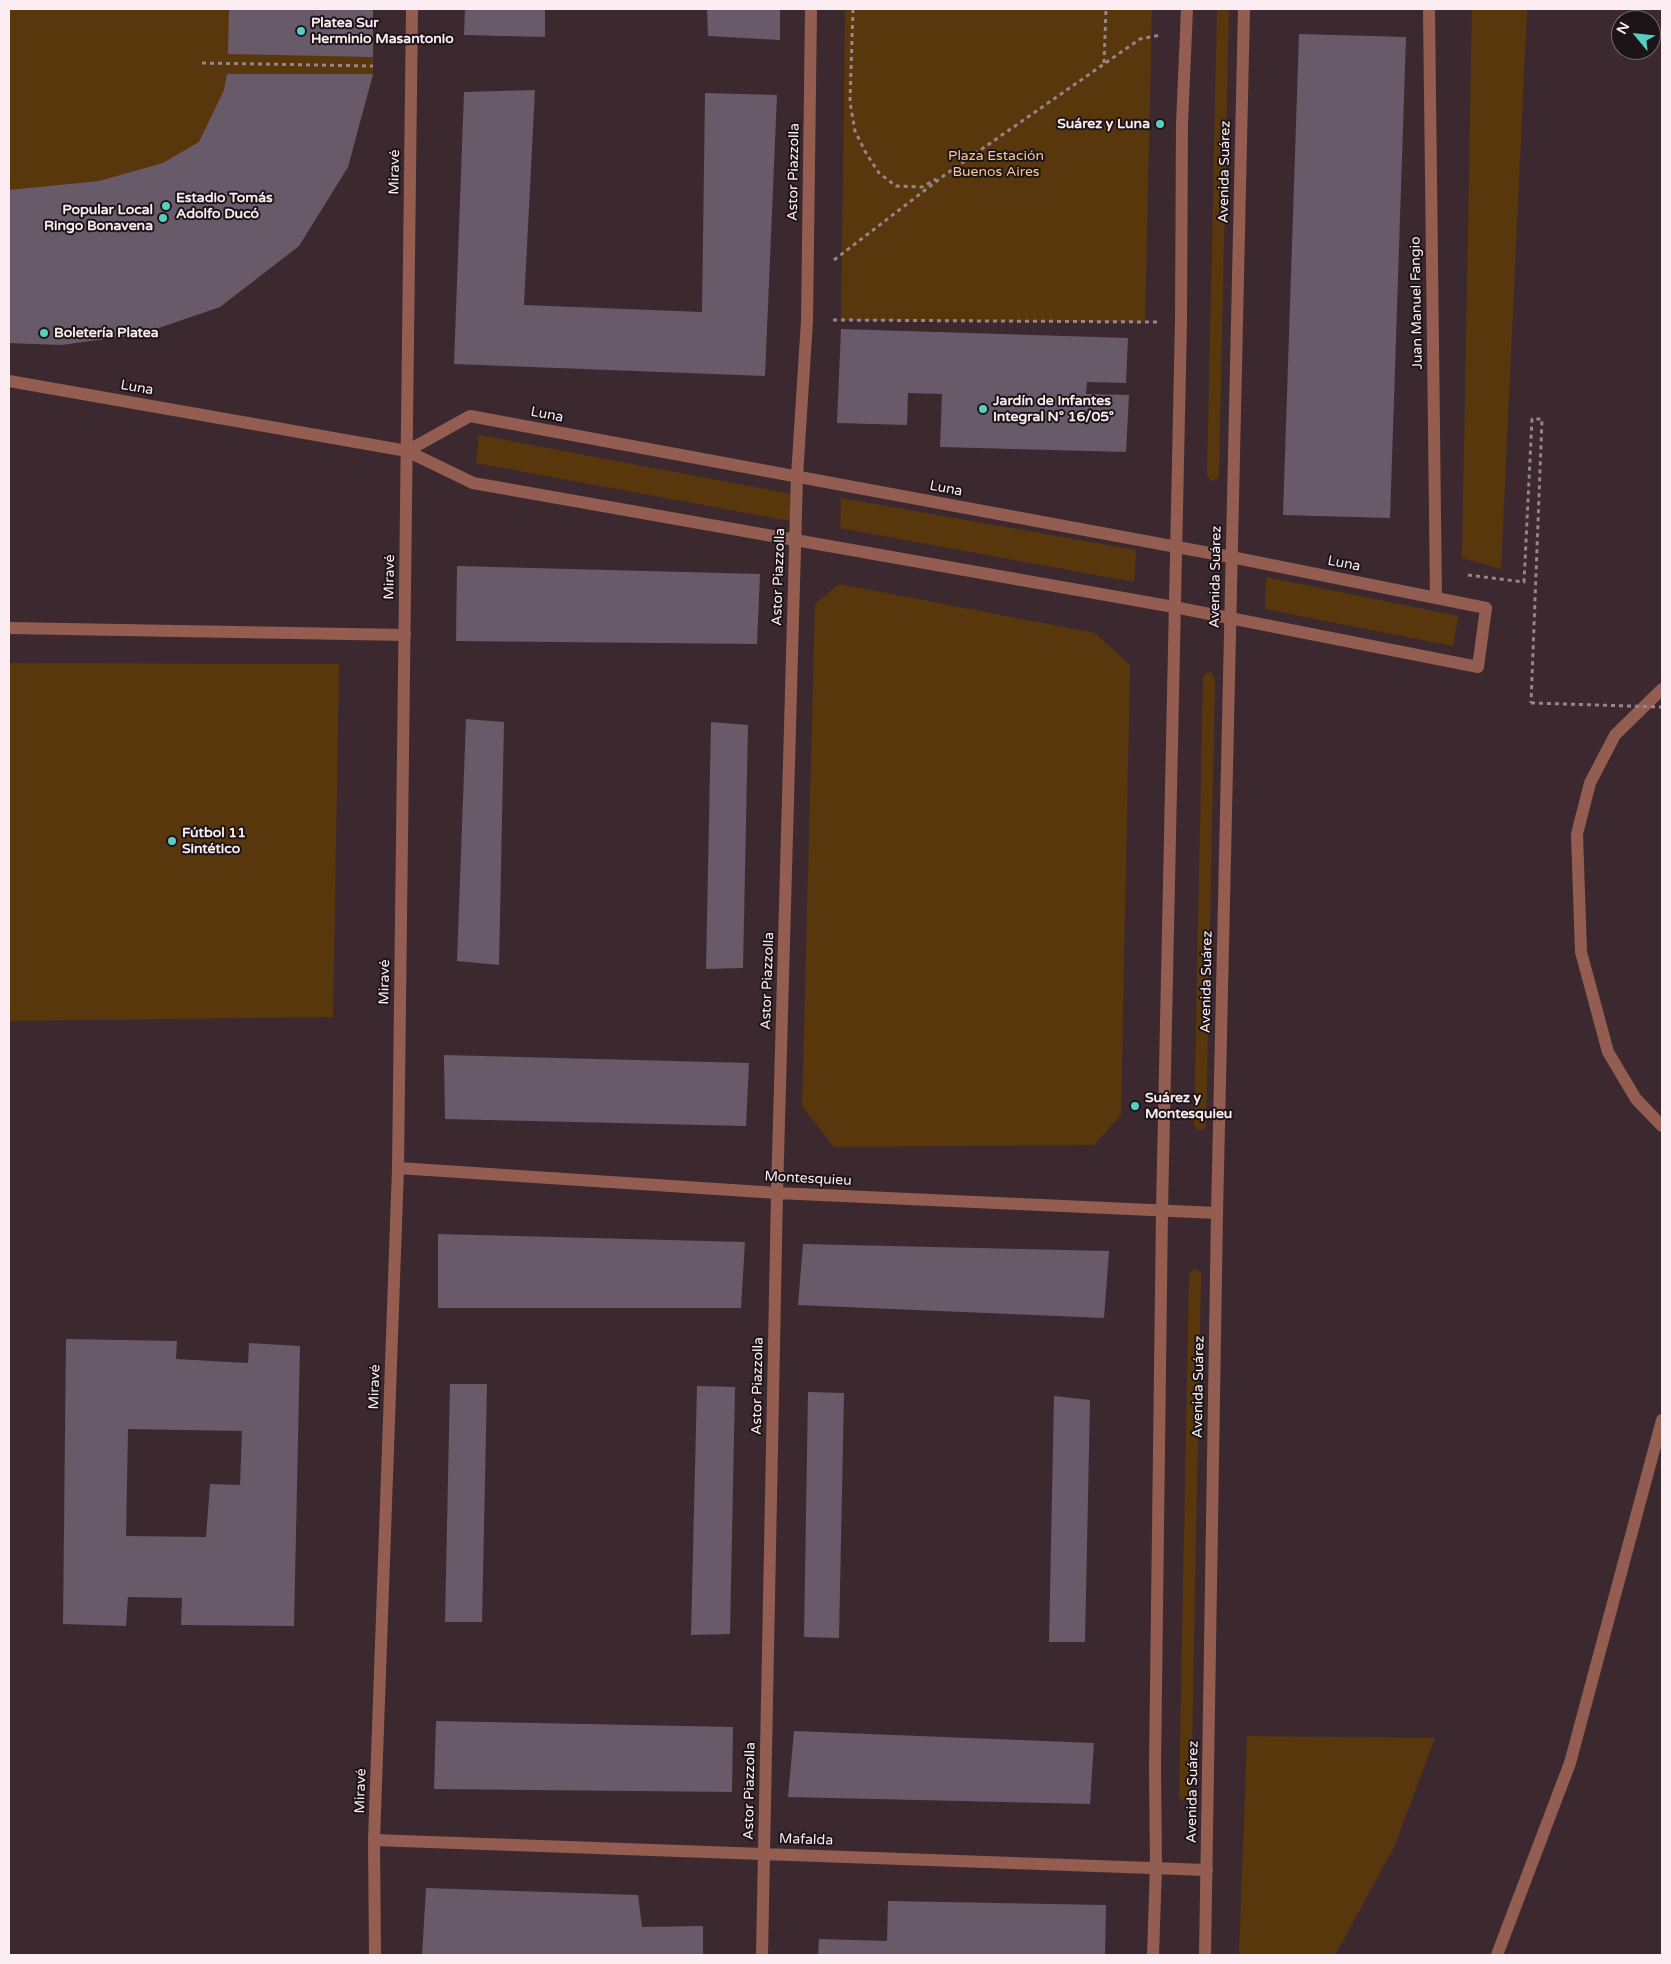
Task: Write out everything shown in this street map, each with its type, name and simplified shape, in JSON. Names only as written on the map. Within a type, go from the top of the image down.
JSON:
[{"type":"street","name":"Miravé","points":[[374,1955],[374,1840],[398,1168],[412,9]]},
{"type":"street","name":"Astor Piazzolla","points":[[762,1955],[777,1193],[797,476],[807,321],[811,9]]},
{"type":"street","points":[[1153,1955],[1156,1867],[1155,1767],[1162,1210],[1181,321],[1182,124],[1187,9]]},
{"type":"street","name":"Avenida Suárez","points":[[1205,1955],[1217,1213],[1244,9]]},
{"type":"street","name":"Juan Manuel Fangio","points":[[1428,9],[1436,598]]},
{"type":"street","name":"Luna","points":[[9,381],[408,452],[473,483],[1174,607],[1478,667],[1486,608],[1232,557],[470,416],[408,452]]},
{"type":"street","points":[[9,628],[404,635]]},
{"type":"street","points":[[1662,689],[1615,735],[1590,783],[1577,834],[1581,952],[1608,1052],[1636,1099],[1662,1126]]},
{"type":"street","name":"Montesquieu","points":[[398,1168],[777,1193],[1217,1213]]},
{"type":"street","points":[[1497,1955],[1570,1763],[1662,1420]]},
{"type":"street","name":"Mafalda","points":[[374,1840],[1207,1870]]},
{"type":"path","points":[[853,9],[850,102],[855,131],[866,153],[879,172],[896,186],[922,187],[946,174]]},
{"type":"path","points":[[1104,64],[1106,9]]},
{"type":"path","points":[[808,280],[946,174],[1140,39],[1186,30]]},
{"type":"path","points":[[202,63],[373,66]]},
{"type":"path","points":[[807,321],[1181,321]]},
{"type":"path","points":[[1524,582],[1532,419],[1542,419],[1532,703],[1662,707]]},
{"type":"green space","name":"Estadio Tomás Adolfo Ducó","points":[[9,9],[373,9],[373,74],[348,167],[299,246],[220,307],[141,334],[61,345],[9,343]]},
{"type":"green space","name":"Plaza Estación Buenos Aires","points":[[845,9],[1152,9],[1145,322],[841,320]]},
{"type":"green space","points":[[1217,9],[1229,9],[1219,475],[1218,478],[1212,481],[1207,476]]},
{"type":"green space","points":[[1472,9],[1527,9],[1501,569],[1462,558]]},
{"type":"green space","points":[[479,435],[791,494],[790,521],[476,463]]},
{"type":"green space","points":[[841,498],[1136,550],[1134,582],[840,528]]},
{"type":"green space","points":[[1266,577],[1458,616],[1453,646],[1265,609]]},
{"type":"green space","points":[[839,584],[1095,633],[1130,665],[1121,1115],[1094,1145],[834,1147],[802,1106],[815,604]]},
{"type":"green space","name":"Fútbol 11 Sintético","points":[[9,663],[339,664],[333,1017],[9,1021]]},
{"type":"green space","points":[[1211,672],[1215,679],[1206,1126],[1204,1129],[1198,1130],[1194,1125],[1203,678],[1206,673]]},
{"type":"green space","points":[[1195,1269],[1201,1272],[1201,1276],[1191,1797],[1188,1801],[1183,1801],[1180,1800],[1179,1796],[1189,1275]]},
{"type":"green space","points":[[1247,1736],[1435,1738],[1395,1845],[1335,1955],[1239,1955]]},
{"type":"building","name":"Platea Sur Herminio Masantonio","points":[[229,9],[373,9],[373,57],[228,54]]},
{"type":"building","points":[[465,9],[545,9],[545,37],[464,35]]},
{"type":"building","points":[[707,9],[780,9],[780,40],[708,36]]},
{"type":"building","points":[[1299,34],[1406,37],[1390,518],[1283,515]]},
{"type":"building","name":"Popular Local Ringo Bonavena","points":[[227,74],[373,74],[348,167],[299,246],[220,307],[141,334],[61,345],[9,343],[9,190],[99,181],[163,163],[199,142],[224,90]]},
{"type":"building","points":[[535,90],[524,305],[702,312],[705,93],[777,95],[765,376],[454,364],[464,92]]},
{"type":"building","name":"Jardín de Infantes Integral N° 16/05°","points":[[841,329],[1128,338],[1126,383],[1087,382],[1086,394],[1129,395],[1126,452],[940,447],[942,394],[908,393],[907,425],[837,423]]},
{"type":"building","points":[[457,566],[760,574],[757,644],[456,641]]},
{"type":"building","points":[[466,719],[504,722],[499,965],[457,961]]},
{"type":"building","points":[[711,722],[748,725],[743,968],[706,969]]},
{"type":"building","points":[[444,1055],[749,1063],[746,1126],[445,1119]]},
{"type":"building","points":[[438,1234],[745,1242],[741,1308],[438,1308]]},
{"type":"building","points":[[803,1244],[1109,1251],[1104,1318],[798,1305]]},
{"type":"building","points":[[66,1339],[177,1341],[176,1359],[248,1363],[249,1343],[300,1346],[294,1626],[181,1625],[182,1598],[128,1597],[126,1626],[63,1624]],"holes":[[[128,1429],[242,1431],[240,1485],[210,1484],[206,1537],[126,1536]]]},
{"type":"building","points":[[450,1384],[487,1384],[482,1622],[445,1622]]},
{"type":"building","points":[[697,1386],[735,1387],[730,1634],[691,1635]]},
{"type":"building","points":[[808,1392],[844,1393],[839,1638],[804,1637]]},
{"type":"building","points":[[1054,1396],[1090,1400],[1085,1642],[1049,1642]]},
{"type":"building","points":[[436,1721],[733,1727],[732,1792],[434,1789]]},
{"type":"building","points":[[794,1731],[1094,1743],[1090,1804],[788,1797]]},
{"type":"building","points":[[426,1888],[638,1895],[642,1927],[703,1926],[703,1955],[422,1955]]},
{"type":"building","points":[[888,1901],[1106,1905],[1105,1955],[818,1955],[819,1939],[887,1941]]},
{"type":"place","name":"Platea Sur Herminio Masantonio","points":[[301,31]]},
{"type":"place","name":"Suárez y Luna","points":[[1160,124]]},
{"type":"place","name":"Estadio Tomás Adolfo Ducó","points":[[166,206]]},
{"type":"place","name":"Popular Local Ringo Bonavena","points":[[163,218]]},
{"type":"place","name":"Boletería Platea","points":[[44,333]]},
{"type":"place","name":"Jardín de Infantes Integral N° 16/05°","points":[[983,409]]},
{"type":"place","name":"Fútbol 11 Sintético","points":[[172,841]]},
{"type":"place","name":"Suárez y Montesquieu","points":[[1135,1106]]}]
